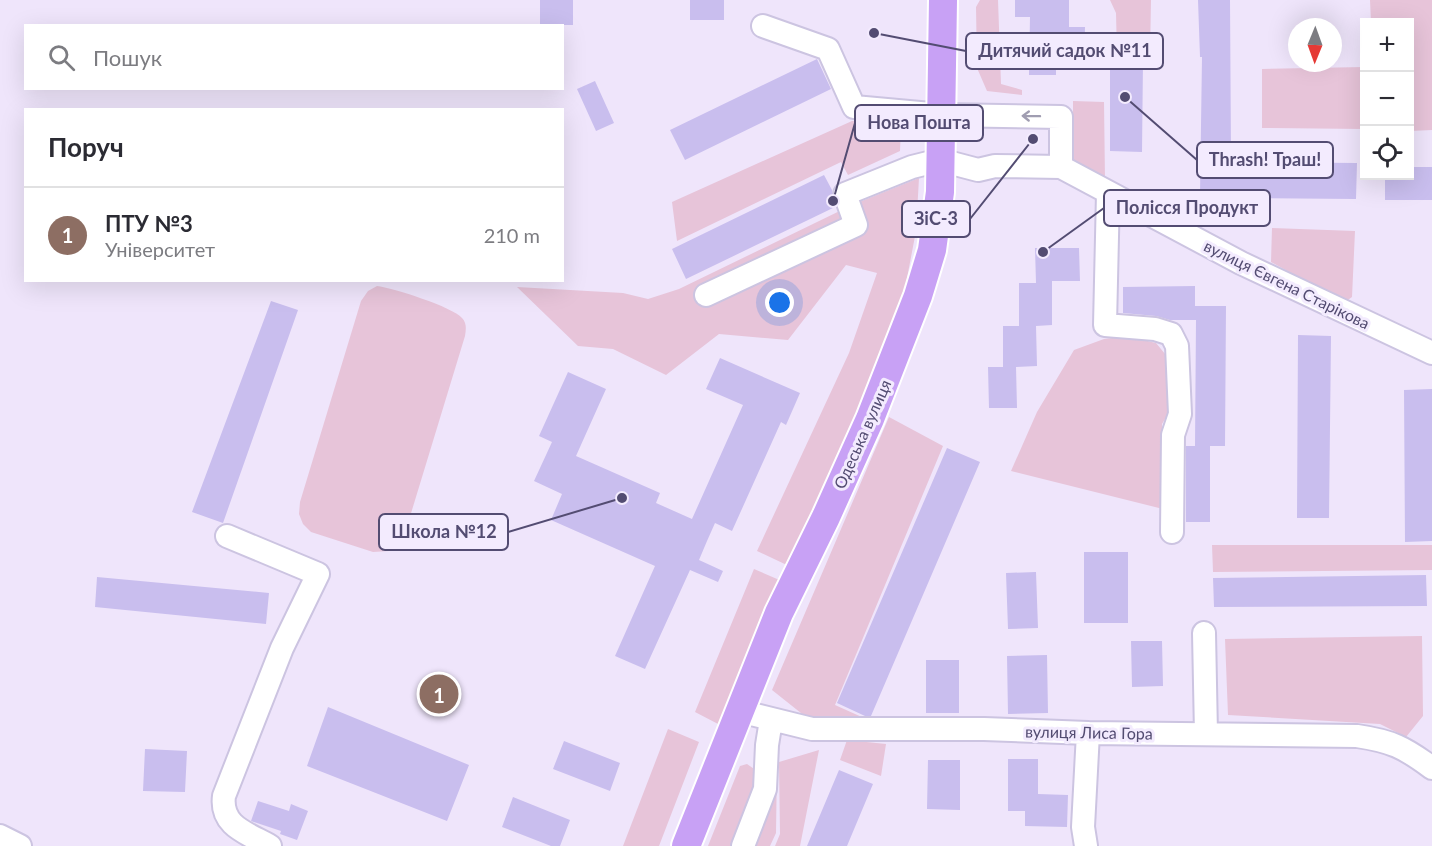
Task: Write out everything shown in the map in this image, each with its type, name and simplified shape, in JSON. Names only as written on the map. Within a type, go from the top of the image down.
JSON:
[{"type":"main road","name":"Одеська вулиця","points":[[686,846],[778,613],[826,517],[904,337],[932,250],[940,192],[942,0]]},
{"type":"street","points":[[763,26],[828,49],[854,107],[942,115],[1061,117],[1061,167]]},
{"type":"street","points":[[706,294],[856,225],[845,194],[912,167],[940,160]]},
{"type":"street","name":"вулиця Євгена Старікова","points":[[940,160],[978,170],[995,166],[1061,167],[1241,263],[1432,354]]},
{"type":"street","points":[[1108,193],[1105,326],[1155,328],[1171,334],[1177,346],[1180,414],[1173,435],[1172,532]]},
{"type":"street","points":[[226,536],[318,574],[282,648],[224,796],[223,807],[232,824],[270,846]]},
{"type":"street","points":[[1204,633],[1206,734]]},
{"type":"street","name":"вулиця Лиса Гора","points":[[739,711],[812,729],[984,729],[1088,733],[1357,736],[1383,740],[1407,749],[1432,768]]},
{"type":"street","points":[[743,846],[765,789],[767,745],[771,720]]},
{"type":"street","points":[[1086,846],[1083,827],[1088,733]]},
{"type":"street","points":[[0,836],[20,846]]},
{"type":"shaded area","points":[[980,0],[998,0],[1001,84],[1022,90],[1022,95],[987,91],[977,68],[976,7]]},
{"type":"shaded area","points":[[1110,0],[1151,0],[1150,56],[1117,55],[1116,13]]},
{"type":"shaded area","points":[[1370,0],[1432,0],[1432,130],[1414,131],[1414,18],[1371,18]]},
{"type":"shaded area","points":[[1342,67],[1360,67],[1360,129],[1262,128],[1262,69],[1288,68],[1288,72],[1342,72]]},
{"type":"shaded area","points":[[1073,101],[1104,102],[1105,180],[1073,166]]},
{"type":"shaded area","points":[[852,121],[901,125],[900,151],[848,175],[841,162],[677,241],[672,202]]},
{"type":"shaded area","points":[[919,178],[916,231],[903,299],[859,418],[791,567],[757,551],[849,353],[877,273],[846,265],[788,340],[719,334],[666,375],[613,349],[578,346],[517,287],[623,293],[648,299],[679,289],[852,205]]},
{"type":"shaded area","points":[[1272,228],[1355,231],[1352,297],[1345,302],[1271,262]]},
{"type":"shaded area","points":[[377,286],[409,294],[447,309],[462,318],[466,329],[405,533],[399,545],[389,551],[373,552],[311,532],[303,524],[299,514],[300,502],[361,301],[368,291]]},
{"type":"shaded area","points":[[1127,336],[1156,343],[1170,360],[1174,404],[1162,424],[1163,509],[1011,471],[1037,412],[1074,350],[1104,339]]},
{"type":"shaded area","points":[[889,417],[943,446],[835,705],[864,718],[811,721],[772,690]]},
{"type":"shaded area","points":[[1212,545],[1432,545],[1432,570],[1213,572]]},
{"type":"shaded area","points":[[754,569],[784,582],[720,725],[695,712]]},
{"type":"shaded area","points":[[1422,636],[1423,716],[1406,737],[1380,724],[1228,715],[1225,639]]},
{"type":"shaded area","points":[[668,729],[699,742],[659,846],[623,846]]},
{"type":"shaded area","points":[[847,740],[886,744],[881,776],[840,760]]},
{"type":"shaded area","points":[[819,750],[800,846],[775,846],[780,834],[779,762]]},
{"type":"shaded area","points":[[777,763],[776,833],[770,846],[708,846],[740,766],[747,764],[757,771]]},
{"type":"building","points":[[540,0],[573,0],[573,25],[540,24]]},
{"type":"building","points":[[690,0],[724,0],[724,20],[690,20]]},
{"type":"building","points":[[1015,0],[1069,0],[1069,27],[1085,27],[1084,70],[1056,70],[1056,75],[1029,75],[1030,17],[1015,17]]},
{"type":"building","points":[[1198,0],[1230,0],[1231,156],[1256,156],[1256,162],[1357,163],[1356,199],[1256,198],[1256,195],[1200,194],[1202,57],[1200,57]]},
{"type":"building","points":[[817,59],[831,89],[685,160],[670,130]]},
{"type":"building","points":[[1110,60],[1143,60],[1142,152],[1110,151]]},
{"type":"building","points":[[595,81],[614,123],[596,131],[577,89]]},
{"type":"building","points":[[1414,167],[1432,167],[1432,200],[1385,200],[1385,180],[1414,180]]},
{"type":"building","points":[[824,175],[832,190],[835,207],[686,279],[672,249]]},
{"type":"building","points":[[1035,248],[1079,248],[1080,281],[1052,281],[1052,325],[1036,326],[1037,366],[1016,367],[1017,408],[989,408],[988,367],[1003,367],[1003,326],[1019,326],[1019,283],[1036,283]]},
{"type":"building","points":[[1195,286],[1195,306],[1226,306],[1225,446],[1210,446],[1210,522],[1186,522],[1186,446],[1195,446],[1196,320],[1170,320],[1156,316],[1123,313],[1123,287]]},
{"type":"building","points":[[271,301],[298,310],[223,523],[192,512]]},
{"type":"building","points":[[1298,335],[1331,336],[1329,518],[1297,518]]},
{"type":"building","points":[[720,358],[800,393],[786,425],[781,422],[732,531],[715,523],[707,541],[699,560],[723,571],[718,582],[690,570],[645,669],[615,656],[655,566],[551,520],[562,494],[534,481],[552,442],[539,436],[568,372],[606,389],[576,456],[660,493],[656,503],[692,519],[743,405],[706,389]]},
{"type":"building","points":[[1432,389],[1432,541],[1405,542],[1404,390]]},
{"type":"building","points":[[947,448],[980,462],[871,716],[865,716],[837,703]]},
{"type":"building","points":[[1084,552],[1128,552],[1128,623],[1084,623]]},
{"type":"building","points":[[1036,572],[1038,628],[1008,629],[1006,573]]},
{"type":"building","points":[[1426,575],[1427,606],[1214,607],[1213,578]]},
{"type":"building","points":[[97,577],[269,593],[266,624],[95,607]]},
{"type":"building","points":[[1131,641],[1162,641],[1163,686],[1132,687]]},
{"type":"building","points":[[1047,655],[1048,713],[1008,714],[1007,656]]},
{"type":"building","points":[[926,660],[959,660],[959,713],[926,713]]},
{"type":"building","points":[[328,707],[469,765],[447,821],[307,766]]},
{"type":"building","points":[[564,741],[620,763],[610,791],[553,769]]},
{"type":"building","points":[[145,749],[187,751],[185,792],[143,791]]},
{"type":"building","points":[[1008,759],[1038,759],[1038,794],[1068,795],[1067,827],[1025,826],[1025,811],[1008,811]]},
{"type":"building","points":[[928,760],[960,760],[960,810],[927,809]]},
{"type":"building","points":[[839,770],[873,784],[847,846],[807,846]]},
{"type":"building","points":[[513,797],[570,820],[560,846],[551,846],[502,827]]},
{"type":"building","points":[[258,801],[289,811],[291,804],[308,811],[297,840],[280,834],[281,831],[251,821]]},
{"type":"place","name":"Дитячий садок №11","points":[[874,33]]},
{"type":"place","name":"Thrash! Траш!","points":[[1125,97]]},
{"type":"place","name":"ЗіС-3","points":[[1033,139]]},
{"type":"place","name":"Нова Пошта","points":[[833,201]]},
{"type":"place","name":"Полісся Продукт","points":[[1043,252]]},
{"type":"place","name":"Школа №12","points":[[622,498]]},
{"type":"place","name":"ПТУ №3","points":[[439,694]]}]
